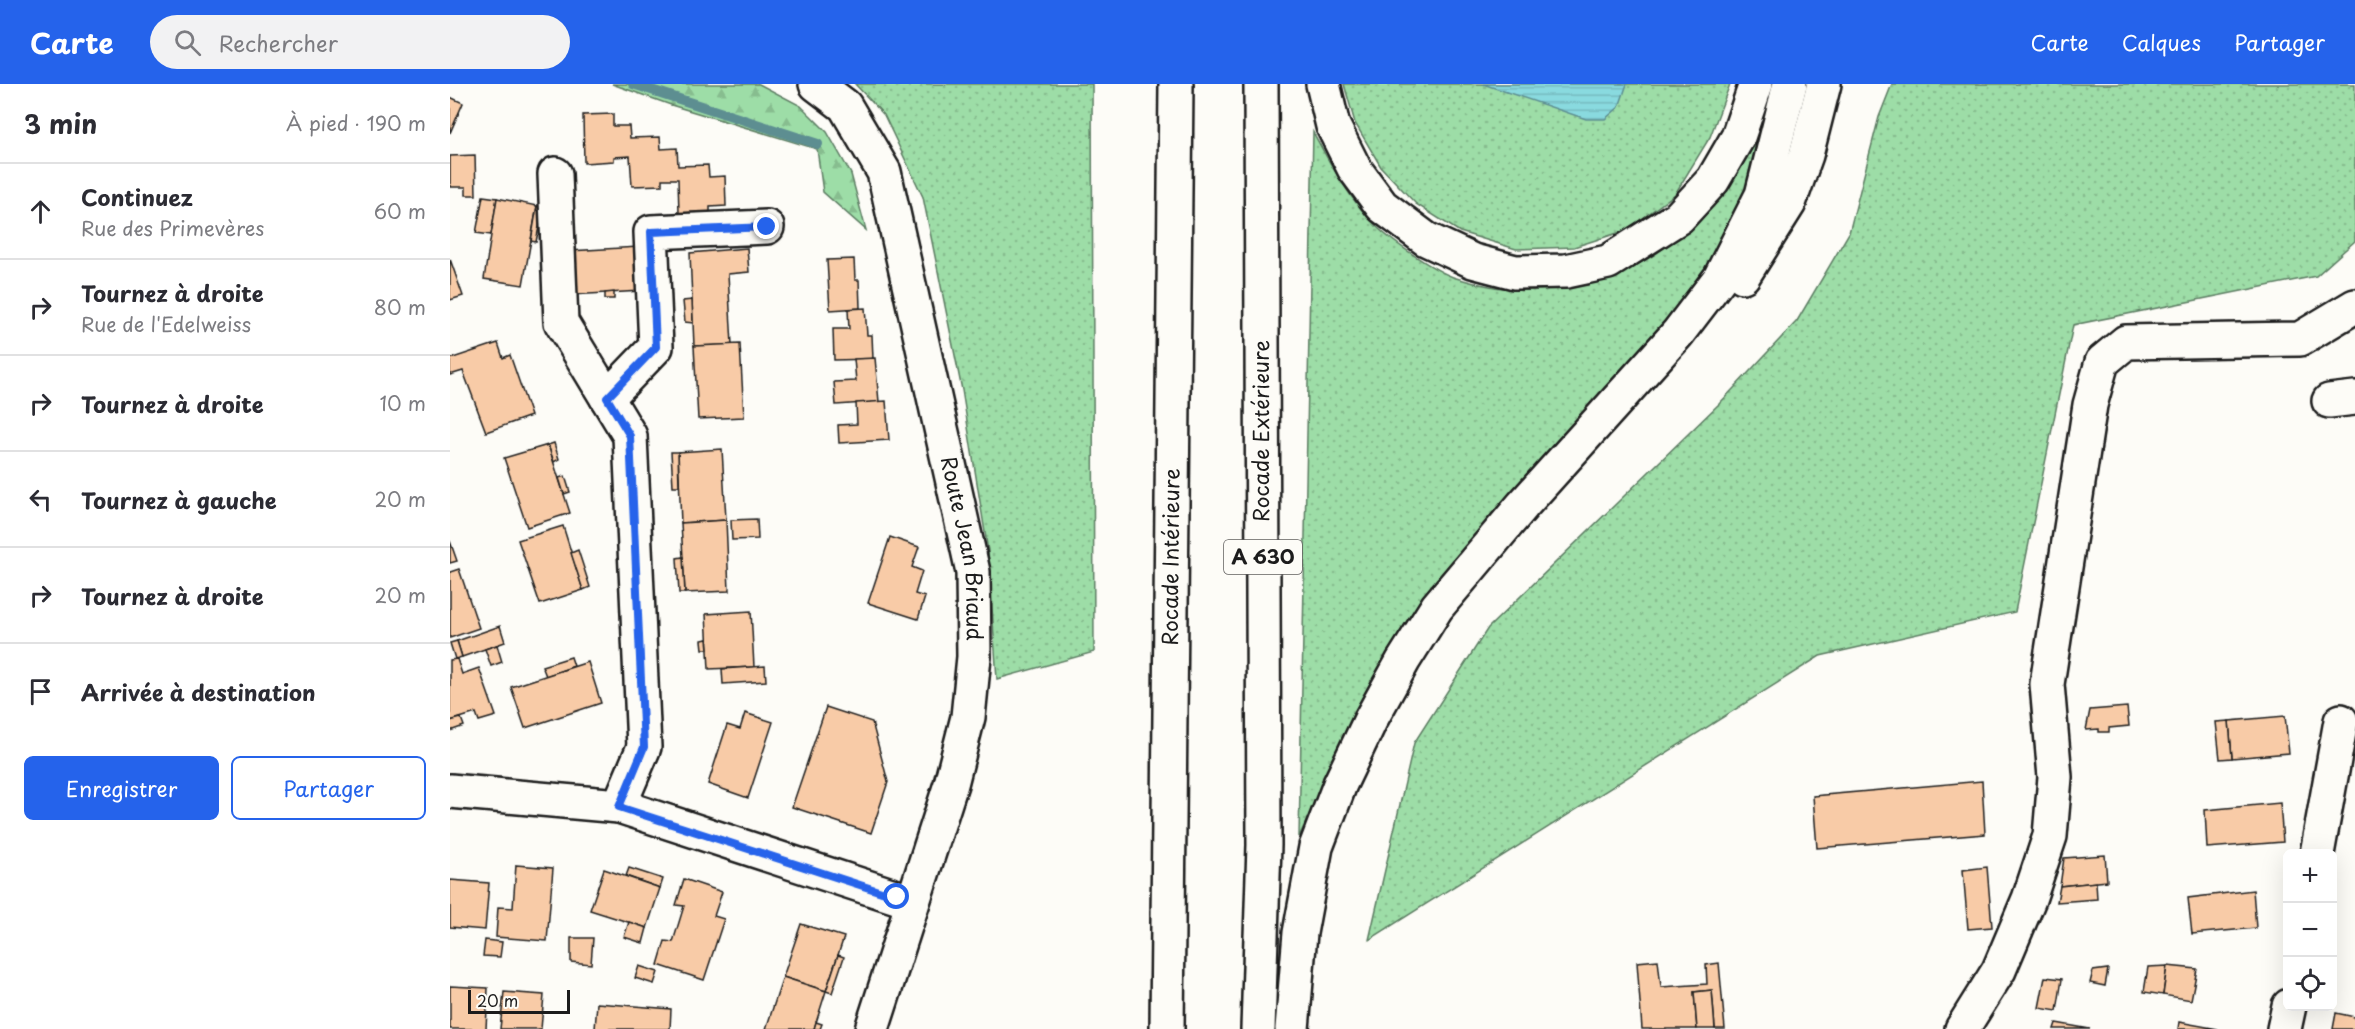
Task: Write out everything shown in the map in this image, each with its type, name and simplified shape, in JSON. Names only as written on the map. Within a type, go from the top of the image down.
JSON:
[{"type":"main road","name":"Route Jean Briaud","points":[[816,84],[845,106],[884,172],[972,572],[974,657],[968,717],[951,784],[872,1029]]},
{"type":"main road","name":"Rocade Intérieure","points":[[1167,1029],[1176,122],[1174,84]]},
{"type":"main road","name":"Rocade Extérieure","points":[[1258,1029],[1264,845],[1261,84]]},
{"type":"main road","points":[[1323,84],[1333,126],[1354,168],[1382,206],[1426,239],[1473,261],[1515,272],[1566,270],[1608,262],[1679,217],[1713,180],[1738,137],[1756,84]]},
{"type":"main road","points":[[1292,1029],[1300,933],[1316,848],[1340,784],[1371,719],[1403,661],[1437,607],[1523,505],[1678,333],[1720,278],[1762,195],[1790,84]]},
{"type":"main road","points":[[1631,386],[1690,340],[1737,285],[1789,203],[1806,155],[1824,84]]},
{"type":"main road","points":[[555,174],[561,322],[630,436],[644,747],[619,807]]},
{"type":"main road","points":[[607,398],[656,347],[651,232],[767,227]]},
{"type":"main road","points":[[1962,1029],[1999,970],[2029,900],[2050,836],[2055,777],[2047,684],[2090,405],[2102,362],[2126,342],[2300,339],[2355,306]]},
{"type":"main road","points":[[2318,849],[2341,721]]},
{"type":"main road","points":[[450,791],[619,807],[897,897],[911,904]]},
{"type":"main road","points":[[2284,1029],[2288,1011]]},
{"type":"green space","points":[[612,84],[759,84],[801,106],[827,132],[851,174],[866,230],[823,192],[817,149],[671,105]]},
{"type":"green space","points":[[855,84],[1092,84],[1094,652],[997,679],[988,551],[962,390],[923,197],[884,115]]},
{"type":"green space","points":[[1344,84],[1730,84],[1710,137],[1675,194],[1627,230],[1574,247],[1516,249],[1460,232],[1416,204],[1381,167],[1355,123]]},
{"type":"green space","points":[[1892,84],[2355,84],[2355,241],[2316,276],[2073,325],[2015,612],[1820,656],[1369,940],[1414,743],[1488,628],[1719,404],[1797,321],[1849,233],[1879,117]]},
{"type":"green space","points":[[1763,111],[1750,179],[1728,231],[1699,280],[1396,646],[1351,723],[1299,837],[1313,132],[1357,205],[1376,226],[1403,247],[1426,263],[1456,278],[1512,289],[1540,290],[1568,287],[1622,272],[1647,259],[1690,229],[1707,212],[1726,184]]},
{"type":"water","points":[[1483,84],[1627,84],[1619,107],[1605,119],[1586,119]]},
{"type":"building","points":[[450,97],[463,103],[450,133]]},
{"type":"building","points":[[613,114],[613,126],[629,126],[630,138],[660,137],[661,149],[677,148],[678,166],[708,165],[709,177],[725,176],[726,206],[710,207],[710,212],[679,213],[678,179],[662,179],[662,185],[632,186],[630,156],[614,157],[614,161],[584,163],[583,115]]},
{"type":"building","points":[[475,155],[476,195],[466,195],[466,187],[450,187],[450,156]]},
{"type":"building","points":[[483,196],[497,198],[491,235],[476,233]]},
{"type":"building","points":[[497,198],[537,206],[523,285],[484,279]]},
{"type":"building","points":[[537,206],[543,206],[536,242],[531,241]]},
{"type":"building","points":[[639,247],[642,291],[571,295],[569,251]]},
{"type":"building","points":[[747,248],[749,272],[728,274],[732,345],[694,346],[690,253]]},
{"type":"building","points":[[450,259],[463,296],[450,300]]},
{"type":"building","points":[[854,259],[855,280],[859,280],[860,308],[830,310],[827,260]]},
{"type":"building","points":[[614,292],[614,299],[605,299],[605,293]]},
{"type":"building","points":[[692,300],[693,323],[685,322],[683,301]]},
{"type":"building","points":[[865,308],[867,335],[872,335],[873,359],[834,360],[833,329],[849,329],[848,309]]},
{"type":"building","points":[[498,343],[503,358],[510,355],[531,416],[486,432],[463,371],[450,375],[450,359]]},
{"type":"building","points":[[740,344],[744,417],[698,419],[694,346]]},
{"type":"building","points":[[875,358],[879,402],[836,405],[834,382],[856,381],[854,359]]},
{"type":"building","points":[[886,401],[889,440],[839,443],[838,425],[857,424],[856,403]]},
{"type":"building","points":[[554,443],[559,459],[554,462],[548,445]]},
{"type":"building","points":[[548,445],[570,513],[527,527],[504,458]]},
{"type":"building","points":[[722,449],[726,520],[681,523],[678,452]]},
{"type":"building","points":[[671,452],[678,452],[679,486],[673,486]]},
{"type":"building","points":[[565,476],[570,492],[564,494],[559,478]]},
{"type":"building","points":[[757,519],[758,539],[732,540],[731,520]]},
{"type":"building","points":[[726,520],[729,591],[685,593],[681,523]]},
{"type":"building","points":[[563,526],[583,590],[540,604],[518,540]]},
{"type":"building","points":[[890,537],[919,547],[912,567],[922,571],[915,594],[925,597],[918,619],[868,603]]},
{"type":"building","points":[[450,541],[457,561],[450,563]]},
{"type":"building","points":[[578,550],[590,587],[583,590],[571,553]]},
{"type":"building","points":[[683,557],[685,593],[679,593],[677,558]]},
{"type":"building","points":[[459,569],[479,628],[450,638],[450,572]]},
{"type":"building","points":[[751,611],[754,667],[709,669],[706,614]]},
{"type":"building","points":[[500,626],[505,642],[462,657],[457,641]]},
{"type":"building","points":[[707,639],[708,649],[703,649],[702,640]]},
{"type":"building","points":[[457,641],[462,657],[455,659],[450,643]]},
{"type":"building","points":[[497,645],[502,662],[491,666],[485,649]]},
{"type":"building","points":[[571,657],[574,666],[546,676],[542,666]]},
{"type":"building","points":[[457,659],[462,674],[479,668],[496,716],[479,721],[476,713],[450,721],[450,660]]},
{"type":"building","points":[[588,662],[601,703],[525,728],[511,687]]},
{"type":"building","points":[[765,666],[766,681],[723,684],[722,669]]},
{"type":"building","points":[[826,707],[872,722],[888,782],[871,833],[792,807]]},
{"type":"building","points":[[2127,707],[2129,726],[2109,728],[2109,732],[2099,732],[2099,729],[2086,730],[2090,710]]},
{"type":"building","points":[[745,713],[773,722],[748,798],[708,784],[727,725],[740,729]]},
{"type":"building","points":[[2285,716],[2289,753],[2232,758],[2229,721]]},
{"type":"building","points":[[461,718],[464,726],[450,731],[450,721]]},
{"type":"building","points":[[2229,721],[2232,758],[2220,759],[2216,722]]},
{"type":"building","points":[[1982,781],[1985,834],[1817,848],[1813,796]]},
{"type":"building","points":[[2280,803],[2283,842],[2207,848],[2205,810]]},
{"type":"building","points":[[2105,855],[2107,881],[2060,886],[2064,858]]},
{"type":"building","points":[[516,865],[553,868],[547,941],[496,937],[498,907],[513,908]]},
{"type":"building","points":[[1987,867],[1992,927],[1968,929],[1963,870]]},
{"type":"building","points":[[629,868],[663,879],[660,888],[626,876]]},
{"type":"building","points":[[604,869],[660,888],[647,928],[590,910]]},
{"type":"building","points":[[684,879],[722,892],[714,916],[724,919],[704,980],[658,965],[665,941],[673,942],[684,906],[676,905]]},
{"type":"building","points":[[450,880],[489,883],[485,930],[450,927]]},
{"type":"building","points":[[2096,882],[2097,899],[2057,902],[2060,886]]},
{"type":"building","points":[[2253,890],[2256,928],[2192,934],[2188,898]]},
{"type":"building","points":[[629,922],[647,928],[643,943],[624,937]]},
{"type":"building","points":[[801,924],[844,937],[826,991],[783,977]]},
{"type":"building","points":[[571,938],[593,938],[591,964],[571,962]]},
{"type":"building","points":[[485,940],[502,942],[500,957],[483,956]]},
{"type":"building","points":[[838,955],[844,957],[832,993],[826,991]]},
{"type":"building","points":[[1658,960],[1661,987],[1707,984],[1706,965],[1719,963],[1725,1029],[1715,1029],[1712,990],[1694,992],[1697,1029],[1642,1029],[1637,962]]},
{"type":"building","points":[[639,966],[658,972],[654,984],[635,978]]},
{"type":"building","points":[[2167,966],[2163,995],[2144,992],[2148,967]]},
{"type":"building","points":[[2167,966],[2197,969],[2191,1000],[2163,995]]},
{"type":"building","points":[[2108,969],[2105,986],[2090,983],[2093,971]]},
{"type":"building","points":[[783,977],[826,991],[814,1029],[766,1029]]},
{"type":"building","points":[[2045,977],[2062,979],[2057,1011],[2039,1008]]},
{"type":"building","points":[[450,986],[488,988],[486,1029],[450,1029]]},
{"type":"building","points":[[1712,990],[1715,1029],[1697,1029],[1694,992]]},
{"type":"building","points":[[504,992],[544,995],[541,1029],[500,1029]]},
{"type":"building","points":[[597,1003],[671,1009],[670,1029],[595,1029]]},
{"type":"building","points":[[2336,1013],[2355,1017],[2355,1029],[2333,1029]]},
{"type":"building","points":[[816,1022],[822,1024],[820,1029],[814,1029]]},
{"type":"building","points":[[2179,1022],[2218,1029],[2178,1029]]},
{"type":"building","points":[[2056,1023],[2090,1029],[2054,1029]]},
{"type":"waterway","points":[[633,84],[818,144]]},
{"type":"route","points":[[767,227],[651,232],[656,347],[607,398],[630,436],[644,747],[619,807],[897,897]]}]
